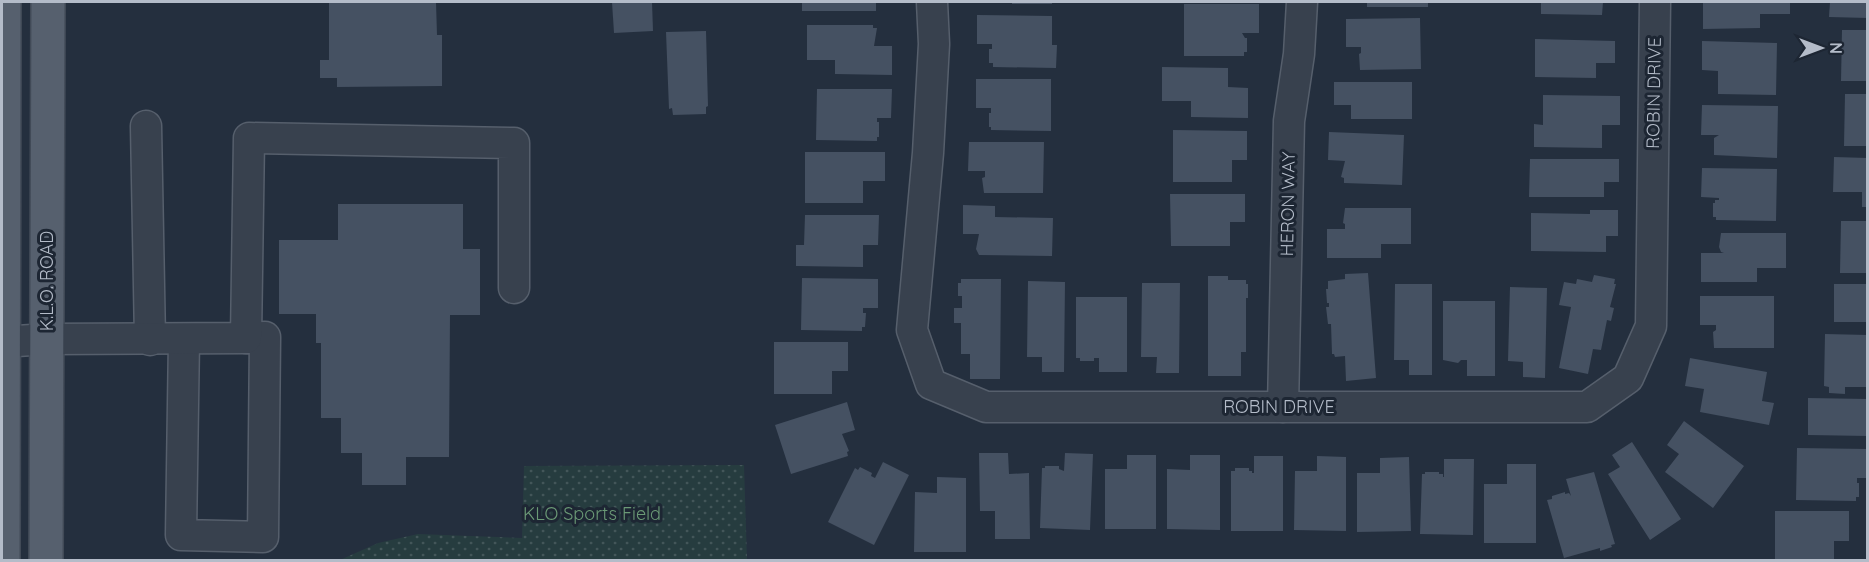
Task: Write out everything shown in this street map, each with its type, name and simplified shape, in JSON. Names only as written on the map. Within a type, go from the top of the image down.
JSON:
[{"type":"main road","points":[[3,561],[4,2]]},
{"type":"main road","name":"K.L.O. ROAD","points":[[46,561],[48,2]]},
{"type":"street","name":"ROBIN DRIVE","points":[[932,2],[934,44],[929,142],[912,330],[931,384],[986,406],[1587,406],[1628,378],[1651,326],[1655,2]]},
{"type":"street","name":"HERON WAY","points":[[1283,406],[1290,121],[1299,54],[1302,2]]},
{"type":"street","points":[[146,126],[150,340]]},
{"type":"street","points":[[246,338],[249,138],[514,143],[514,288]]},
{"type":"street","points":[[2,342],[47,339],[150,340],[184,339],[246,338],[266,337],[263,537],[181,535],[184,339]]},
{"type":"green space","name":"KLO Sports Field","points":[[744,465],[747,560],[340,560],[378,543],[418,534],[522,538],[524,466]]},
{"type":"building","points":[[329,2],[436,2],[437,35],[442,35],[442,86],[337,87],[337,78],[320,78],[320,60],[329,60]]},
{"type":"building","points":[[612,2],[652,2],[653,31],[614,33]]},
{"type":"building","points":[[802,2],[876,2],[876,11],[802,11]]},
{"type":"building","points":[[1012,2],[1052,2],[1052,4],[1012,4]]},
{"type":"building","points":[[1367,2],[1428,2],[1428,7],[1367,7]]},
{"type":"building","points":[[1541,2],[1603,2],[1602,15],[1541,14]]},
{"type":"building","points":[[1703,2],[1790,2],[1790,14],[1760,14],[1760,28],[1703,29]]},
{"type":"building","points":[[1830,2],[1868,2],[1868,18],[1829,17]]},
{"type":"building","points":[[1184,4],[1259,4],[1259,33],[1242,33],[1247,38],[1247,52],[1244,52],[1244,56],[1184,56]]},
{"type":"building","points":[[977,15],[1052,16],[1052,45],[1057,45],[1056,68],[993,67],[993,63],[989,63],[989,49],[992,49],[992,44],[977,44]]},
{"type":"building","points":[[1420,18],[1421,69],[1360,70],[1361,47],[1346,47],[1346,19]]},
{"type":"building","points":[[807,25],[873,25],[873,28],[877,28],[874,46],[892,46],[892,75],[835,74],[835,60],[807,60]]},
{"type":"building","points":[[1842,30],[1868,30],[1868,81],[1841,81]]},
{"type":"building","points":[[706,31],[708,106],[706,114],[673,115],[672,108],[669,109],[666,32]]},
{"type":"building","points":[[1535,39],[1615,41],[1615,63],[1596,63],[1596,78],[1535,77]]},
{"type":"building","points":[[1702,41],[1777,43],[1776,95],[1718,94],[1718,71],[1702,70]]},
{"type":"building","points":[[1162,67],[1228,68],[1228,87],[1248,88],[1248,118],[1191,117],[1191,101],[1162,101]]},
{"type":"building","points":[[976,79],[1051,79],[1051,131],[991,130],[989,113],[991,113],[991,108],[976,108]]},
{"type":"building","points":[[1334,82],[1412,82],[1412,119],[1351,119],[1351,105],[1334,105]]},
{"type":"building","points":[[817,89],[892,89],[891,118],[877,118],[879,137],[877,141],[816,140]]},
{"type":"building","points":[[1845,94],[1868,94],[1868,146],[1844,146]]},
{"type":"building","points":[[1543,95],[1620,96],[1620,125],[1602,125],[1602,148],[1534,147],[1534,124],[1543,125]]},
{"type":"building","points":[[1702,105],[1778,106],[1777,158],[1714,155],[1714,138],[1719,135],[1701,135]]},
{"type":"building","points":[[1173,130],[1247,131],[1247,160],[1232,160],[1232,182],[1173,182]]},
{"type":"building","points":[[1329,132],[1404,135],[1402,185],[1344,183],[1344,178],[1341,177],[1345,161],[1328,160]]},
{"type":"building","points":[[969,142],[1044,142],[1043,193],[984,193],[982,178],[985,177],[985,171],[968,171]]},
{"type":"building","points":[[805,152],[885,152],[885,181],[863,181],[863,203],[805,203]]},
{"type":"building","points":[[1834,157],[1868,158],[1868,207],[1862,207],[1862,192],[1833,192]]},
{"type":"building","points":[[1530,159],[1619,159],[1619,182],[1604,182],[1604,197],[1529,197]]},
{"type":"building","points":[[1702,168],[1777,169],[1776,221],[1716,220],[1716,217],[1713,217],[1713,203],[1719,198],[1701,197]]},
{"type":"building","points":[[1170,194],[1245,194],[1245,222],[1230,222],[1230,246],[1171,246]]},
{"type":"building","points":[[338,204],[463,204],[463,249],[480,249],[480,315],[450,315],[449,457],[406,457],[406,485],[362,485],[362,453],[341,453],[341,418],[321,418],[321,343],[316,343],[316,314],[279,314],[279,240],[338,240]]},
{"type":"building","points":[[963,205],[995,206],[995,217],[1053,218],[1052,256],[979,255],[976,249],[979,234],[963,234]]},
{"type":"building","points":[[1345,208],[1411,208],[1411,244],[1381,244],[1381,258],[1327,258],[1327,229],[1345,229],[1343,223]]},
{"type":"building","points":[[1590,210],[1618,210],[1618,236],[1606,236],[1606,252],[1531,251],[1531,213],[1590,214]]},
{"type":"building","points":[[805,215],[879,215],[878,245],[863,245],[863,267],[796,266],[796,245],[804,245]]},
{"type":"building","points":[[1841,221],[1868,221],[1868,273],[1840,273]]},
{"type":"building","points":[[1721,233],[1786,233],[1786,268],[1757,268],[1757,282],[1701,282],[1701,253],[1724,253],[1719,247]]},
{"type":"building","points":[[1368,273],[1376,378],[1346,381],[1345,356],[1335,357],[1332,354],[1326,289],[1328,289],[1328,281],[1345,279],[1345,274]]},
{"type":"building","points":[[1594,275],[1615,279],[1614,284],[1616,284],[1610,307],[1614,308],[1611,321],[1607,320],[1601,350],[1593,349],[1588,374],[1559,368],[1571,307],[1559,305],[1564,282],[1576,284],[1577,279],[1592,282]]},
{"type":"building","points":[[1208,276],[1228,276],[1228,280],[1246,280],[1248,284],[1246,352],[1241,352],[1241,376],[1208,376]]},
{"type":"building","points":[[802,278],[878,279],[878,308],[863,308],[863,313],[866,313],[865,327],[862,327],[862,331],[801,330]]},
{"type":"building","points":[[961,279],[1001,279],[1000,379],[970,379],[970,354],[961,354],[961,323],[954,323],[954,308],[962,308],[962,296],[958,296],[958,283],[961,283]]},
{"type":"building","points":[[1028,281],[1065,282],[1064,372],[1042,372],[1042,357],[1027,357]]},
{"type":"building","points":[[1142,283],[1180,283],[1179,373],[1156,373],[1157,357],[1141,357]]},
{"type":"building","points":[[1395,284],[1432,284],[1432,375],[1409,375],[1409,360],[1394,360]]},
{"type":"building","points":[[1834,284],[1868,284],[1868,322],[1834,322]]},
{"type":"building","points":[[1510,287],[1547,288],[1545,378],[1523,377],[1523,362],[1508,361]]},
{"type":"building","points":[[1700,296],[1774,296],[1774,348],[1714,348],[1713,332],[1716,330],[1716,325],[1700,325]]},
{"type":"building","points":[[1076,297],[1127,297],[1127,372],[1099,372],[1099,358],[1094,358],[1094,361],[1080,361],[1080,358],[1076,358]]},
{"type":"building","points":[[1443,301],[1495,301],[1495,376],[1467,376],[1467,360],[1461,360],[1458,363],[1443,360]]},
{"type":"building","points":[[1825,334],[1868,335],[1868,387],[1845,387],[1845,394],[1829,393],[1829,387],[1824,386]]},
{"type":"building","points":[[774,342],[848,342],[848,371],[832,371],[832,394],[774,394]]},
{"type":"building","points":[[1690,358],[1767,372],[1762,401],[1774,403],[1769,425],[1700,412],[1704,389],[1685,386]]},
{"type":"building","points":[[1808,398],[1868,399],[1868,436],[1808,435]]},
{"type":"building","points":[[847,402],[855,430],[842,434],[849,451],[848,456],[791,474],[775,425]]},
{"type":"building","points":[[1684,421],[1744,466],[1713,508],[1665,472],[1679,454],[1667,445]]},
{"type":"building","points":[[1632,442],[1681,519],[1650,540],[1608,474],[1620,467],[1612,455]]},
{"type":"building","points":[[1797,448],[1868,449],[1868,478],[1857,478],[1859,497],[1856,497],[1856,501],[1796,500]]},
{"type":"building","points":[[979,453],[1008,453],[1009,474],[1029,473],[1030,539],[995,539],[995,511],[980,511]]},
{"type":"building","points":[[1065,453],[1093,454],[1090,530],[1040,528],[1042,468],[1059,466],[1059,469],[1064,471]]},
{"type":"building","points":[[1127,455],[1156,455],[1156,529],[1105,529],[1105,469],[1127,469]]},
{"type":"building","points":[[1190,455],[1220,455],[1220,530],[1167,529],[1167,469],[1190,470]]},
{"type":"building","points":[[1254,456],[1283,456],[1283,531],[1231,531],[1231,471],[1235,471],[1235,468],[1249,468],[1249,471],[1254,473]]},
{"type":"building","points":[[1317,456],[1346,457],[1346,531],[1294,530],[1295,471],[1317,471]]},
{"type":"building","points":[[1409,457],[1411,531],[1357,532],[1357,473],[1380,473],[1380,458]]},
{"type":"building","points":[[1444,459],[1474,459],[1473,535],[1420,534],[1422,474],[1439,472],[1444,477]]},
{"type":"building","points":[[883,462],[909,475],[874,545],[828,522],[855,468],[858,470],[860,467],[872,473],[871,476],[875,478]]},
{"type":"building","points":[[1507,464],[1536,464],[1536,543],[1484,543],[1484,484],[1507,484]]},
{"type":"building","points":[[1594,472],[1615,544],[1600,551],[1600,548],[1564,558],[1547,500],[1565,492],[1571,496],[1566,479]]},
{"type":"building","points":[[937,477],[966,478],[966,552],[914,552],[915,492],[937,493]]},
{"type":"building","points":[[1775,511],[1849,511],[1849,541],[1834,541],[1834,560],[1775,560]]}]
